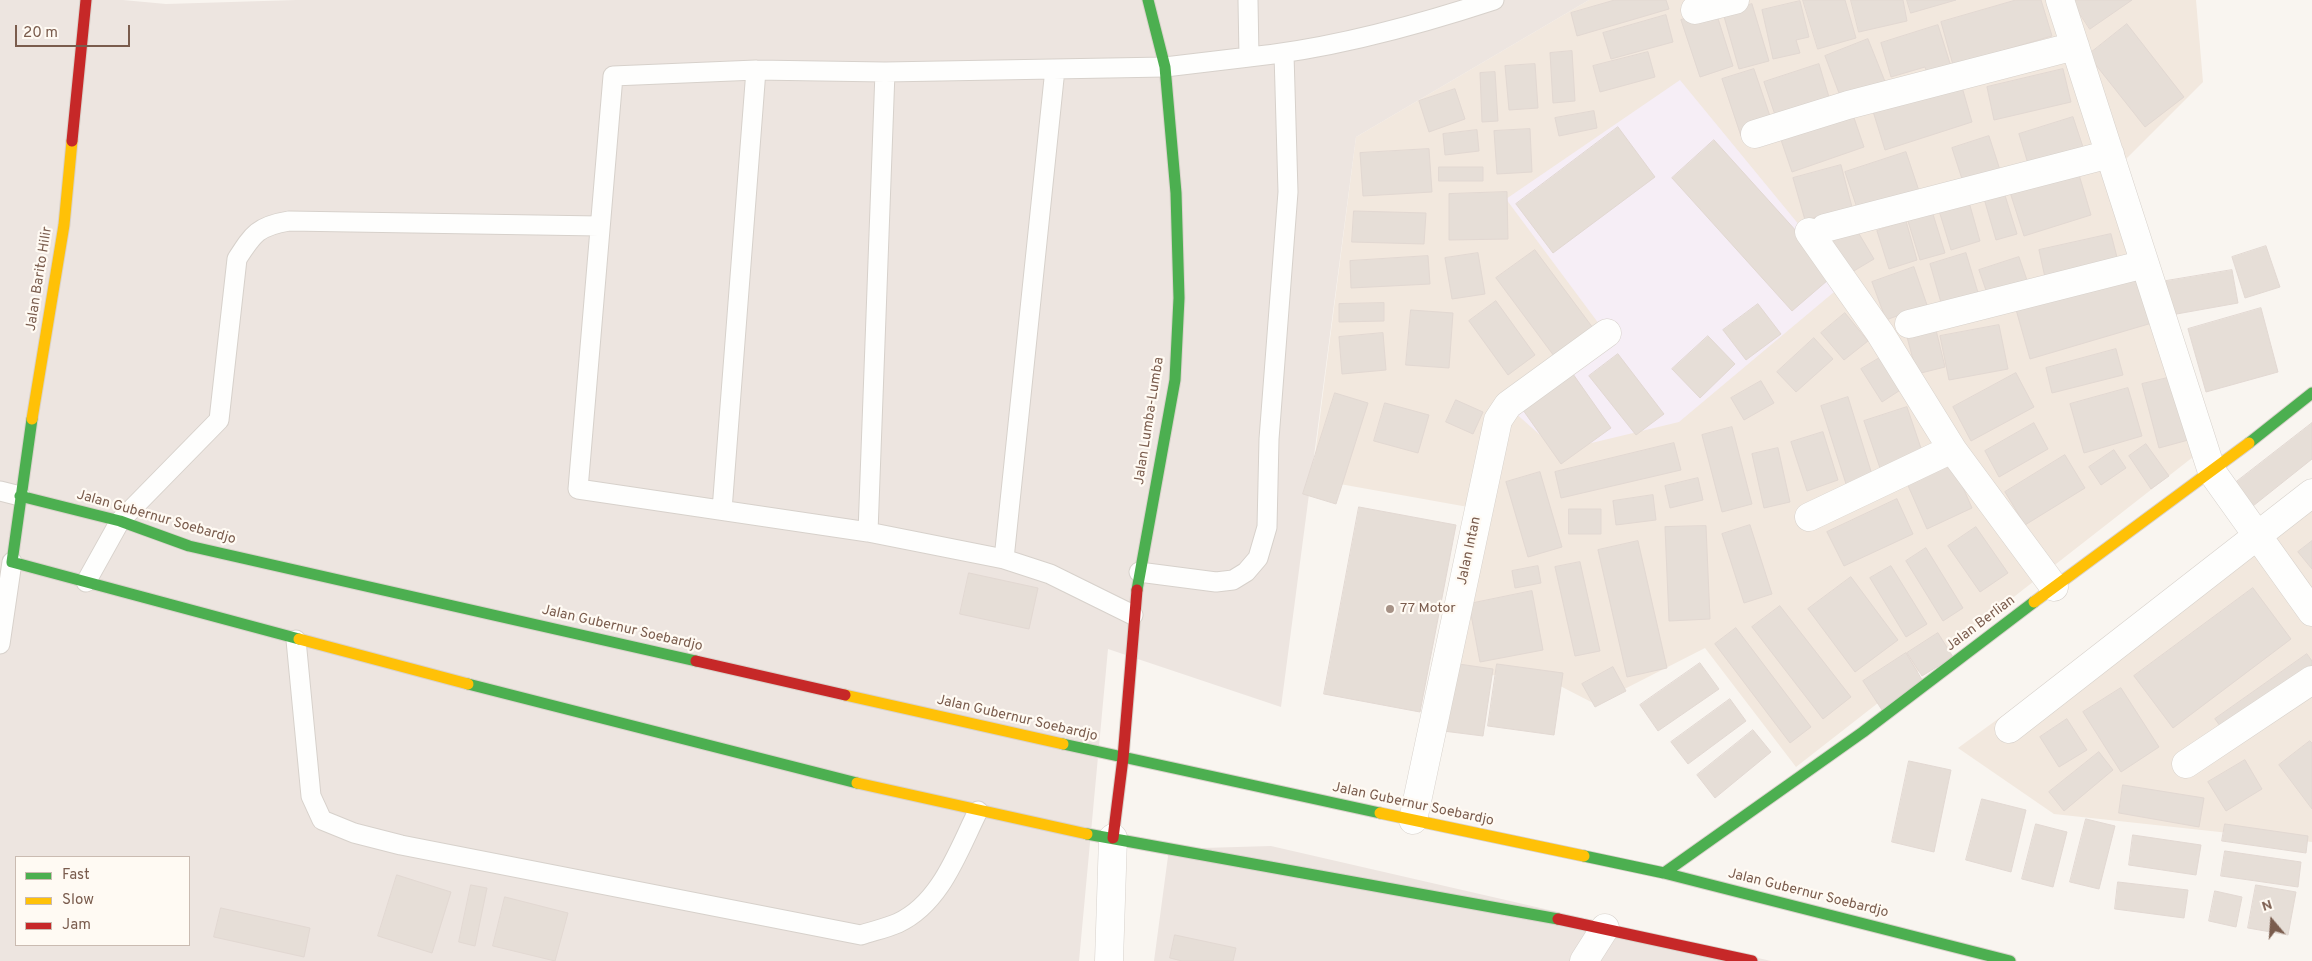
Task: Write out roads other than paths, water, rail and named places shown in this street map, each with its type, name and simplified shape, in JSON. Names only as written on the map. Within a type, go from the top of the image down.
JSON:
[{"type":"main road","name":"Jalan Barito Hilir","points":[[12,562],[20,496],[64,225],[86,0]]},
{"type":"main road","name":"Jalan Lumba-Lumba","points":[[1113,838],[1123,758],[1133,615],[1139,572],[1175,380],[1179,298],[1176,194],[1165,67],[1148,0]]},
{"type":"main road","name":"Jalan Berlian","points":[[1664,873],[1863,732],[2054,587],[2212,472],[2312,393]]},
{"type":"main road","name":"Jalan Gubernur Soebardjo","points":[[20,496],[120,521],[189,546],[1123,758],[1664,873],[2010,961]]},
{"type":"main road","points":[[12,562],[531,702],[978,811],[1113,838],[1605,928],[1752,961]]},
{"type":"street","points":[[1695,10],[1735,0]]},
{"type":"street","points":[[2060,0],[2212,472],[2312,612]]},
{"type":"street","points":[[1756,134],[1848,105],[2075,46]]},
{"type":"street","points":[[2054,587],[1952,449],[1818,230],[2110,154]]},
{"type":"street","points":[[1908,324],[2145,264]]},
{"type":"street","name":"Jalan Intan","points":[[1413,820],[1498,420],[1508,406],[1607,333]]},
{"type":"street","points":[[1809,517],[1952,449]]},
{"type":"street","points":[[2009,729],[2312,493]]},
{"type":"street","points":[[2186,764],[2312,680]]},
{"type":"street","points":[[1113,838],[1115,959]]},
{"type":"street","points":[[1584,961],[1605,928]]},
{"type":"lane","points":[[1248,0],[1249,57]]},
{"type":"lane","points":[[1133,615],[1050,574],[1004,559],[868,532],[578,489],[613,76],[756,70],[885,72],[1165,67],[1284,54],[1429,21],[1494,0]]},
{"type":"lane","points":[[1139,572],[1216,582],[1233,580],[1246,572],[1258,558],[1267,526],[1269,439],[1288,192],[1284,54]]},
{"type":"lane","points":[[1004,559],[1055,69]]},
{"type":"lane","points":[[722,510],[756,70]]},
{"type":"lane","points":[[868,532],[885,72]]},
{"type":"lane","points":[[86,582],[120,521],[219,420],[237,259],[251,237],[269,224],[289,221],[599,226]]},
{"type":"lane","points":[[0,491],[20,496]]},
{"type":"lane","points":[[0,644],[12,562]]},
{"type":"lane","points":[[296,640],[311,796],[322,820],[354,833],[400,845],[861,935],[899,923],[928,902],[947,874],[978,811]]},
{"type":"place","name":"77 Motor","points":[[1390,609]]}]
